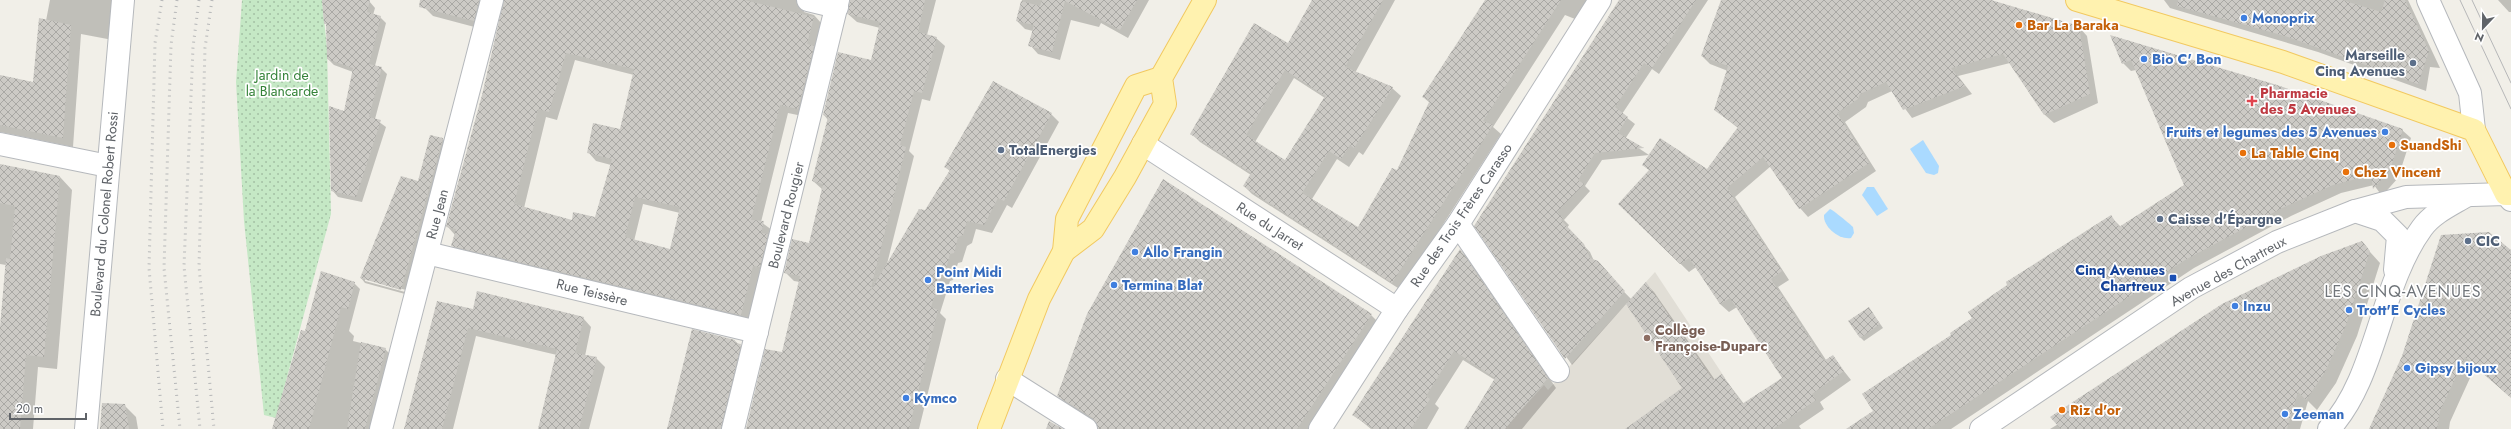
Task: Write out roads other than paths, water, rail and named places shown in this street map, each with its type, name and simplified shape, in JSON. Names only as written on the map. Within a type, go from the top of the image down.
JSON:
[{"type":"main road","points":[[1064,251],[1093,229],[1143,144],[1165,104],[1161,78],[1205,0]]},
{"type":"main road","points":[[2077,0],[2283,62],[2474,130],[2509,196]]},
{"type":"main road","points":[[989,429],[1039,299],[1064,251],[1067,218],[1136,86],[1161,78]]},
{"type":"street","name":"Boulevard du Colonel Robert Rossi","points":[[86,429],[123,0]]},
{"type":"street","name":"Rue Jean","points":[[381,429],[492,0]]},
{"type":"street","points":[[808,0],[838,4]]},
{"type":"street","name":"Rue des Trois Frères Carasso","points":[[1328,426],[1397,309],[1458,224],[1600,0]]},
{"type":"street","points":[[2428,0],[2470,94],[2474,130]]},
{"type":"street","name":"Boulevard Rougier","points":[[733,429],[838,4]]},
{"type":"street","points":[[0,144],[108,166]]},
{"type":"street","name":"Rue du Jarret","points":[[1143,144],[1397,309]]},
{"type":"street","points":[[2329,429],[2351,402],[2394,281],[2421,229],[2441,210],[2467,196]]},
{"type":"street","name":"Avenue des Chartreux","points":[[1981,429],[2191,288],[2277,242],[2355,211],[2406,197],[2509,196]]},
{"type":"street","points":[[2355,211],[2382,220],[2398,236],[2394,281]]},
{"type":"street","points":[[1458,224],[1558,371]]},
{"type":"street","name":"Rue Teissère","points":[[427,253],[757,332]]},
{"type":"street","points":[[1007,379],[1086,429]]},
{"type":"water","points":[[1923,140],[1939,166],[1938,173],[1934,175],[1926,173],[1910,149]]},
{"type":"water","points":[[1867,187],[1874,187],[1888,209],[1877,216],[1862,195]]},
{"type":"water","points":[[1830,209],[1853,227],[1854,233],[1851,238],[1837,235],[1826,224],[1824,215]]},
{"type":"tram line","points":[[2460,0],[2511,109]]},
{"type":"tram line","points":[[2472,0],[2511,83]]},
{"type":"railway","points":[[162,0],[155,43],[149,268],[163,429]]},
{"type":"railway","points":[[177,0],[171,45],[164,268],[180,429]]},
{"type":"railway","points":[[199,0],[193,47],[184,266],[200,429]]},
{"type":"railway","points":[[212,0],[205,48],[199,266],[214,429]]},
{"type":"place","name":"Monoprix","points":[[2244,18]]},
{"type":"place","name":"Bar La Baraka","points":[[2019,25]]},
{"type":"place","name":"Bio C' Bon","points":[[2144,59]]},
{"type":"place","name":"Marseille Cinq Avenues","points":[[2413,63]]},
{"type":"place","name":"Pharmacie des 5 Avenues","points":[[2252,101]]},
{"type":"place","name":"Fruits et legumes des 5 Avenues","points":[[2385,132]]},
{"type":"place","name":"SuandShi","points":[[2392,145]]},
{"type":"place","name":"TotalEnergies","points":[[1001,150]]},
{"type":"place","name":"La Table Cinq","points":[[2243,153]]},
{"type":"place","name":"Chez Vincent","points":[[2346,172]]},
{"type":"place","name":"Caisse d'Épargne","points":[[2160,219]]},
{"type":"place","name":"CIC","points":[[2468,241]]},
{"type":"place","name":"Allo Frangin","points":[[1135,252]]},
{"type":"place","name":"Cinq Avenues Chartreux","points":[[2173,278]]},
{"type":"place","name":"Point Midi Batteries","points":[[928,280]]},
{"type":"place","name":"Termina Blat","points":[[1114,285]]},
{"type":"place","name":"Inzu","points":[[2235,306]]},
{"type":"place","name":"Trott'E Cycles","points":[[2349,310]]},
{"type":"place","name":"Collège Françoise-Duparc","points":[[1647,338]]},
{"type":"place","name":"Gipsy bijoux","points":[[2407,368]]},
{"type":"place","name":"Kymco","points":[[906,398]]},
{"type":"place","name":"Riz d'or","points":[[2062,410]]},
{"type":"place","name":"Zeeman","points":[[2285,414]]},
{"type":"district","name":"LES CINQ-AVENUES","points":[[2403,291]]},
{"type":"park label","name":"Jardin de la Blancarde","points":[[282,84]]}]
